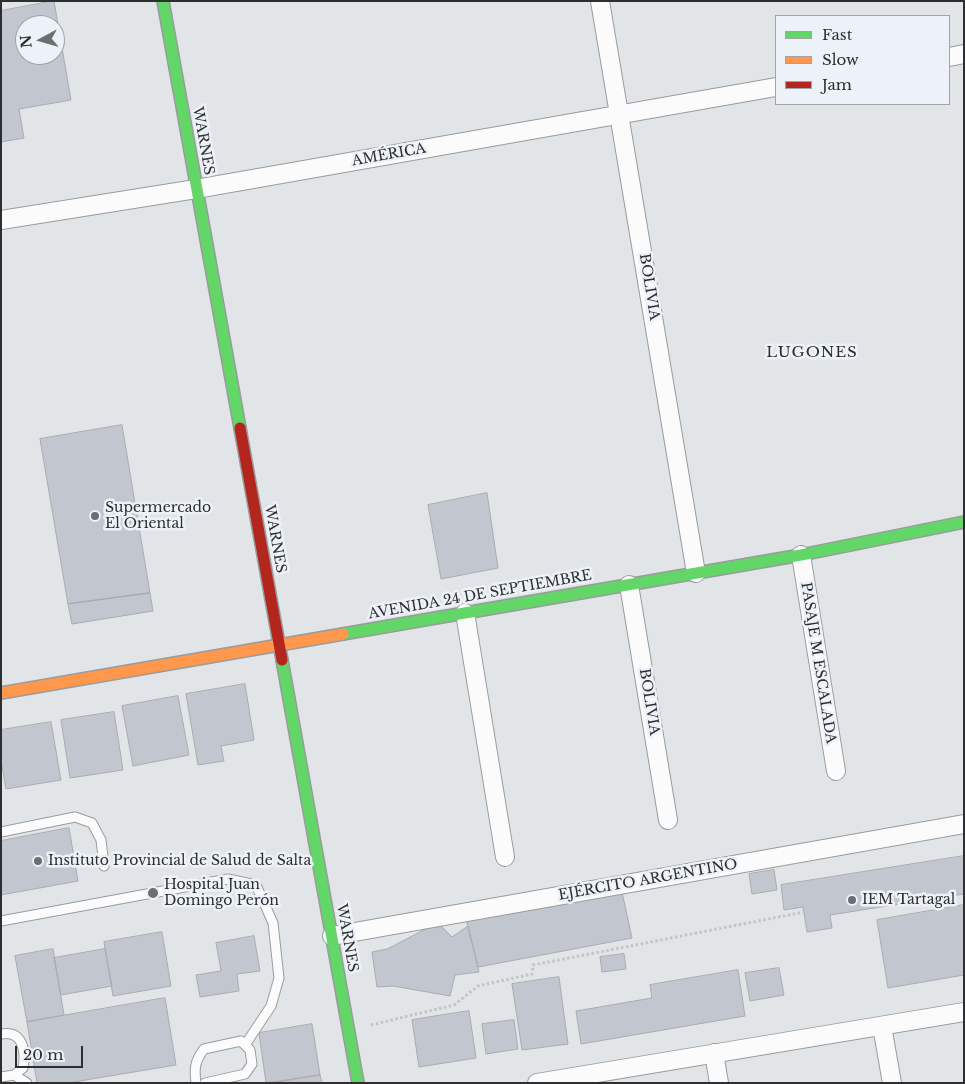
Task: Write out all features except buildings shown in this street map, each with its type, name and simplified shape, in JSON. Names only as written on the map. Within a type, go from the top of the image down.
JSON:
[{"type":"street","name":"WARNES","points":[[163,1],[358,1083]]},
{"type":"street","name":"BOLIVIA","points":[[600,1],[696,573]]},
{"type":"street","points":[[950,57],[964,54]]},
{"type":"street","name":"AMÉRICA","points":[[1,220],[196,189],[775,87]]},
{"type":"street","name":"AVENIDA 24 DE SEPTIEMBRE","points":[[1,693],[801,555],[964,522]]},
{"type":"street","name":"PASAJE M ESCALADA","points":[[801,555],[836,771]]},
{"type":"street","name":"BOLIVIA","points":[[629,585],[668,820]]},
{"type":"street","points":[[465,613],[505,857]]},
{"type":"street","name":"EJÉRCITO ARGENTINO","points":[[332,936],[964,824]]},
{"type":"street","points":[[538,1083],[964,1012]]},
{"type":"street","points":[[882,1026],[892,1083]]},
{"type":"street","points":[[714,1054],[719,1083]]},
{"type":"lane","points":[[1,832],[75,818],[92,823],[101,840],[104,866]]},
{"type":"lane","points":[[1,921],[228,879],[256,885],[273,924],[279,978],[271,1006],[245,1045]]},
{"type":"lane","points":[[1,1034],[8,1033],[19,1038],[24,1046],[23,1068],[14,1075],[1,1077]]},
{"type":"lane","points":[[196,1083],[194,1070],[196,1059],[204,1049],[241,1041],[250,1050],[252,1064],[245,1074],[205,1083]]},
{"type":"lane","points":[[14,1075],[27,1083]]},
{"type":"path","points":[[348,1030],[454,1005],[478,986],[532,974],[532,965],[804,912]]},
{"type":"traffic: fast","points":[[163,1],[240,428]]},
{"type":"traffic: fast","points":[[343,634],[801,555],[964,522]]},
{"type":"traffic: fast","points":[[282,660],[358,1083]]},
{"type":"traffic: slow","points":[[1,693],[343,634]]},
{"type":"traffic: jam","points":[[240,428],[282,660]]},
{"type":"place","name":"Supermercado El Oriental","points":[[95,516]]},
{"type":"place","name":"Instituto Provincial de Salud de Salta","points":[[38,861]]},
{"type":"place","name":"Hospital Juan Domingo Perón","points":[[153,893]]},
{"type":"place","name":"IEM Tartagal","points":[[852,900]]},
{"type":"district","name":"LUGONES","points":[[812,353]]}]
